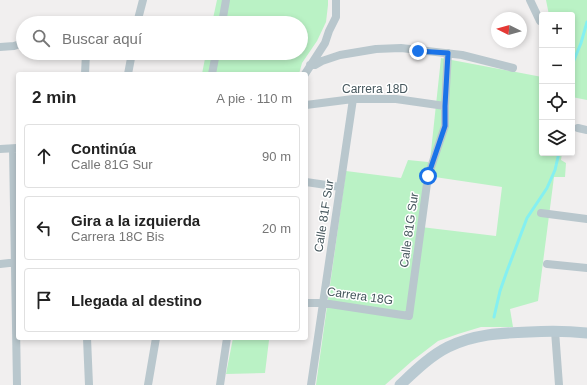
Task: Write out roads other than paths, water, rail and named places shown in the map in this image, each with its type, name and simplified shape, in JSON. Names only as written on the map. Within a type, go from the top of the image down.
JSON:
[{"type":"street","points":[[139,16],[143,0]]},
{"type":"street","points":[[223,16],[226,0]]},
{"type":"street","points":[[306,72],[325,43],[336,18],[336,0]]},
{"type":"street","points":[[530,0],[539,19]]},
{"type":"street","points":[[0,47],[16,45]]},
{"type":"street","points":[[310,65],[315,65],[322,60],[340,55],[376,49],[401,48],[462,55],[513,68]]},
{"type":"street","name":"Calle 81G Sur","points":[[409,316],[428,176],[445,126],[448,53]]},
{"type":"street","points":[[85,72],[86,60]]},
{"type":"street","points":[[128,72],[131,60]]},
{"type":"street","points":[[212,72],[215,60]]},
{"type":"street","name":"Carrera 18D","points":[[308,105],[354,99],[396,99],[445,106]]},
{"type":"street","name":"Calle 81F Sur","points":[[311,385],[354,99]]},
{"type":"street","points":[[578,128],[587,130]]},
{"type":"street","points":[[0,149],[15,148],[16,385]]},
{"type":"street","points":[[308,182],[340,187]]},
{"type":"street","points":[[541,213],[587,219]]},
{"type":"street","points":[[0,264],[16,262]]},
{"type":"street","points":[[547,264],[587,268]]},
{"type":"street","name":"Carrera 18G","points":[[308,303],[323,303],[409,316]]},
{"type":"street","points":[[555,331],[559,385]]},
{"type":"street","points":[[400,385],[433,356],[466,340],[495,334],[555,331],[587,333]]},
{"type":"street","points":[[87,340],[89,385]]},
{"type":"street","points":[[148,385],[156,340]]},
{"type":"street","points":[[220,385],[227,340]]},
{"type":"waterway","points":[[575,58],[587,22]]},
{"type":"waterway","points":[[494,317],[500,291],[527,218],[547,188],[555,170],[558,156]]}]
